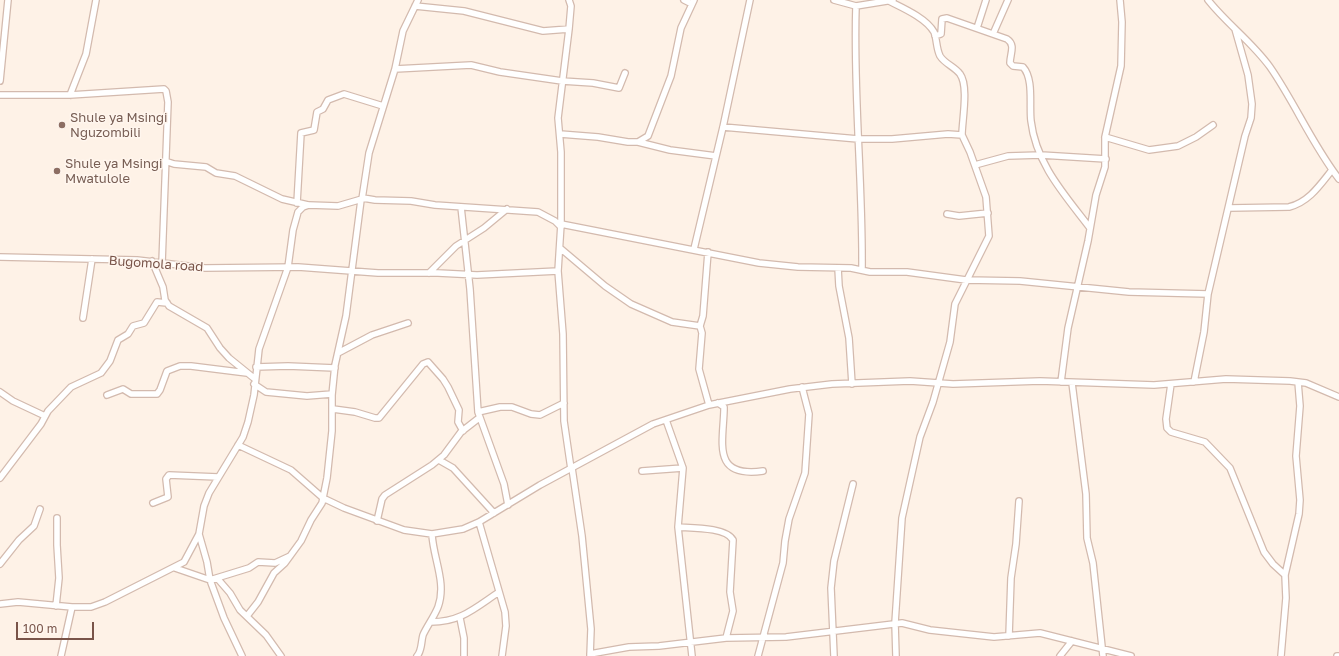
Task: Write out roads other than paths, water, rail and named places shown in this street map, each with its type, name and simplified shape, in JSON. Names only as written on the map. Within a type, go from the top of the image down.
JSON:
[{"type":"street","points":[[0,81],[8,0]]},
{"type":"street","points":[[70,94],[86,54],[96,0]]},
{"type":"street","points":[[247,616],[258,602],[274,573],[292,554],[303,537],[313,516],[320,507],[323,498],[327,478],[335,368],[346,316],[369,153],[395,70],[403,31],[418,0]]},
{"type":"street","points":[[569,0],[571,6],[570,29],[558,118],[560,134],[561,226],[558,271],[563,334],[564,402],[582,536],[591,629],[590,655],[629,648],[690,643],[726,638],[786,637],[895,623],[908,624],[934,630],[994,637],[1040,633],[1131,656]]},
{"type":"street","points":[[638,142],[648,136],[652,128],[671,76],[680,28],[693,2],[684,0]]},
{"type":"street","points":[[694,249],[724,127],[750,0]]},
{"type":"street","points":[[834,0],[856,6],[876,1],[891,0],[922,19],[933,31],[941,58],[963,78],[964,98],[962,135],[975,164],[986,197],[988,213],[987,242],[966,280],[955,304],[950,342],[933,402],[920,437],[902,518],[895,623],[896,656]]},
{"type":"street","points":[[977,28],[986,0]]},
{"type":"street","points":[[993,34],[1008,0]]},
{"type":"street","points":[[1060,382],[1068,328],[1106,159],[1105,137],[1121,66],[1122,22],[1120,0]]},
{"type":"street","points":[[1208,0],[1225,20],[1253,45],[1272,71],[1332,170],[1339,179]]},
{"type":"street","points":[[415,6],[464,11],[543,31],[570,29]]},
{"type":"street","points":[[856,6],[854,52],[862,234],[862,270]]},
{"type":"street","points":[[935,36],[942,33],[942,19],[944,18],[955,19],[1011,42],[1011,65],[1023,67],[1025,69],[1028,80],[1031,121],[1045,166],[1090,228]]},
{"type":"street","points":[[1194,382],[1204,332],[1208,294],[1252,113],[1250,85],[1235,29]]},
{"type":"street","points":[[395,70],[471,65],[500,72],[562,81],[593,83],[619,88],[625,73]]},
{"type":"street","points":[[0,95],[165,90],[168,95],[168,102],[162,263]]},
{"type":"street","points":[[297,202],[302,132],[314,130],[316,112],[323,109],[328,100],[344,94],[383,106]]},
{"type":"street","points":[[1105,137],[1149,150],[1178,146],[1196,137],[1213,125]]},
{"type":"street","points":[[724,127],[858,139],[892,139],[948,134],[962,135]]},
{"type":"street","points":[[560,134],[638,142],[659,148],[716,156]]},
{"type":"street","points":[[975,164],[1008,156],[1041,155],[1106,159]]},
{"type":"street","points":[[165,161],[174,164],[200,166],[216,173],[230,175],[282,199],[309,205],[338,206],[362,199],[411,201],[436,205],[538,212],[561,226],[759,262],[798,267],[838,268],[874,272],[907,272],[966,280],[1020,281],[1129,292],[1208,294]]},
{"type":"street","points":[[1229,208],[1289,207],[1296,205],[1314,192],[1332,170]]},
{"type":"street","points":[[0,604],[29,603],[72,608],[88,608],[105,602],[141,582],[175,568],[187,558],[199,534],[204,506],[218,477],[243,437],[248,422],[261,342],[288,267],[293,230],[298,212],[302,208],[309,205]]},
{"type":"street","points":[[461,207],[467,274],[472,302],[479,415],[504,484],[508,505]]},
{"type":"street","points":[[429,273],[464,241],[484,228],[507,209]]},
{"type":"street","points":[[947,214],[959,216],[988,213]]},
{"type":"street","points":[[560,248],[605,286],[631,304],[672,322],[700,326]]},
{"type":"street","points":[[708,252],[703,316],[700,326],[702,333],[699,369],[709,405]]},
{"type":"street","name":"Bugomola road","points":[[0,257],[152,261],[205,268],[288,267],[352,271],[467,274],[558,271]]},
{"type":"street","points":[[83,318],[92,259]]},
{"type":"street","points":[[152,261],[163,287],[167,303],[171,307],[207,328],[226,355],[268,392],[307,396],[332,394]]},
{"type":"street","points":[[838,268],[839,286],[849,338],[852,384]]},
{"type":"street","points":[[0,478],[37,430],[45,416],[71,387],[101,372],[110,361],[118,340],[128,334],[133,326],[144,323],[157,302],[167,303]]},
{"type":"street","points":[[338,353],[372,335],[408,323]]},
{"type":"street","points":[[332,409],[355,412],[379,418],[423,364],[428,362],[440,374],[448,388],[459,412],[458,420],[463,431]]},
{"type":"street","points":[[107,395],[123,389],[131,394],[157,394],[167,371],[180,366],[247,373]]},
{"type":"street","points":[[256,367],[288,366],[335,368]]},
{"type":"street","points":[[238,445],[291,470],[323,498],[344,508],[404,530],[432,534],[463,528],[479,522],[540,485],[638,430],[709,405],[802,387],[910,381],[968,384],[1040,381],[1072,383],[1171,384],[1226,379],[1306,383],[1339,397]]},
{"type":"street","points":[[1281,656],[1286,598],[1285,576],[1299,514],[1300,500],[1296,456],[1300,406],[1298,382]]},
{"type":"street","points":[[1072,383],[1086,494],[1087,538],[1093,563],[1103,656]]},
{"type":"street","points":[[1171,384],[1166,419],[1167,428],[1172,432],[1205,442],[1230,468],[1264,552],[1285,576]]},
{"type":"street","points":[[758,656],[783,563],[789,519],[804,473],[809,414],[802,387]]},
{"type":"street","points":[[0,392],[13,401],[45,416]]},
{"type":"street","points":[[377,521],[385,495],[408,482],[439,460],[463,431],[479,415],[500,407],[512,407],[531,414],[540,415],[564,402]]},
{"type":"street","points":[[718,403],[724,407],[722,449],[725,460],[729,465],[742,472],[763,471]]},
{"type":"street","points":[[666,420],[683,468],[678,527],[692,656]]},
{"type":"street","points":[[439,460],[453,468],[494,513]]},
{"type":"street","points":[[642,471],[683,468]]},
{"type":"street","points":[[153,503],[168,497],[166,479],[169,475],[218,477]]},
{"type":"street","points":[[834,656],[831,588],[834,562],[853,484]]},
{"type":"street","points":[[1009,636],[1011,578],[1016,544],[1019,501]]},
{"type":"street","points":[[0,564],[16,544],[34,526],[40,509]]},
{"type":"street","points":[[56,606],[59,578],[57,518]]},
{"type":"street","points":[[479,522],[505,612],[506,626],[502,656]]},
{"type":"street","points":[[678,527],[706,528],[731,536],[733,540],[730,592],[733,611],[726,638]]},
{"type":"street","points":[[199,534],[207,562],[210,580],[224,618],[242,656]]},
{"type":"street","points":[[418,655],[424,634],[431,622],[439,602],[440,584],[432,546],[432,534]]},
{"type":"street","points":[[175,568],[210,580],[249,568],[259,561],[269,564],[275,563],[292,554]]},
{"type":"street","points":[[217,578],[230,593],[240,610],[266,635],[281,656]]},
{"type":"street","points":[[431,622],[449,621],[460,618],[499,592]]},
{"type":"street","points":[[61,656],[72,608]]},
{"type":"street","points":[[460,618],[464,638],[464,656]]},
{"type":"street","points":[[1060,656],[1072,641]]},
{"type":"place","name":"Shule ya Msingi Nguzombili","points":[[62,125]]},
{"type":"place","name":"Shule ya Msingi Mwatulole","points":[[57,171]]}]
